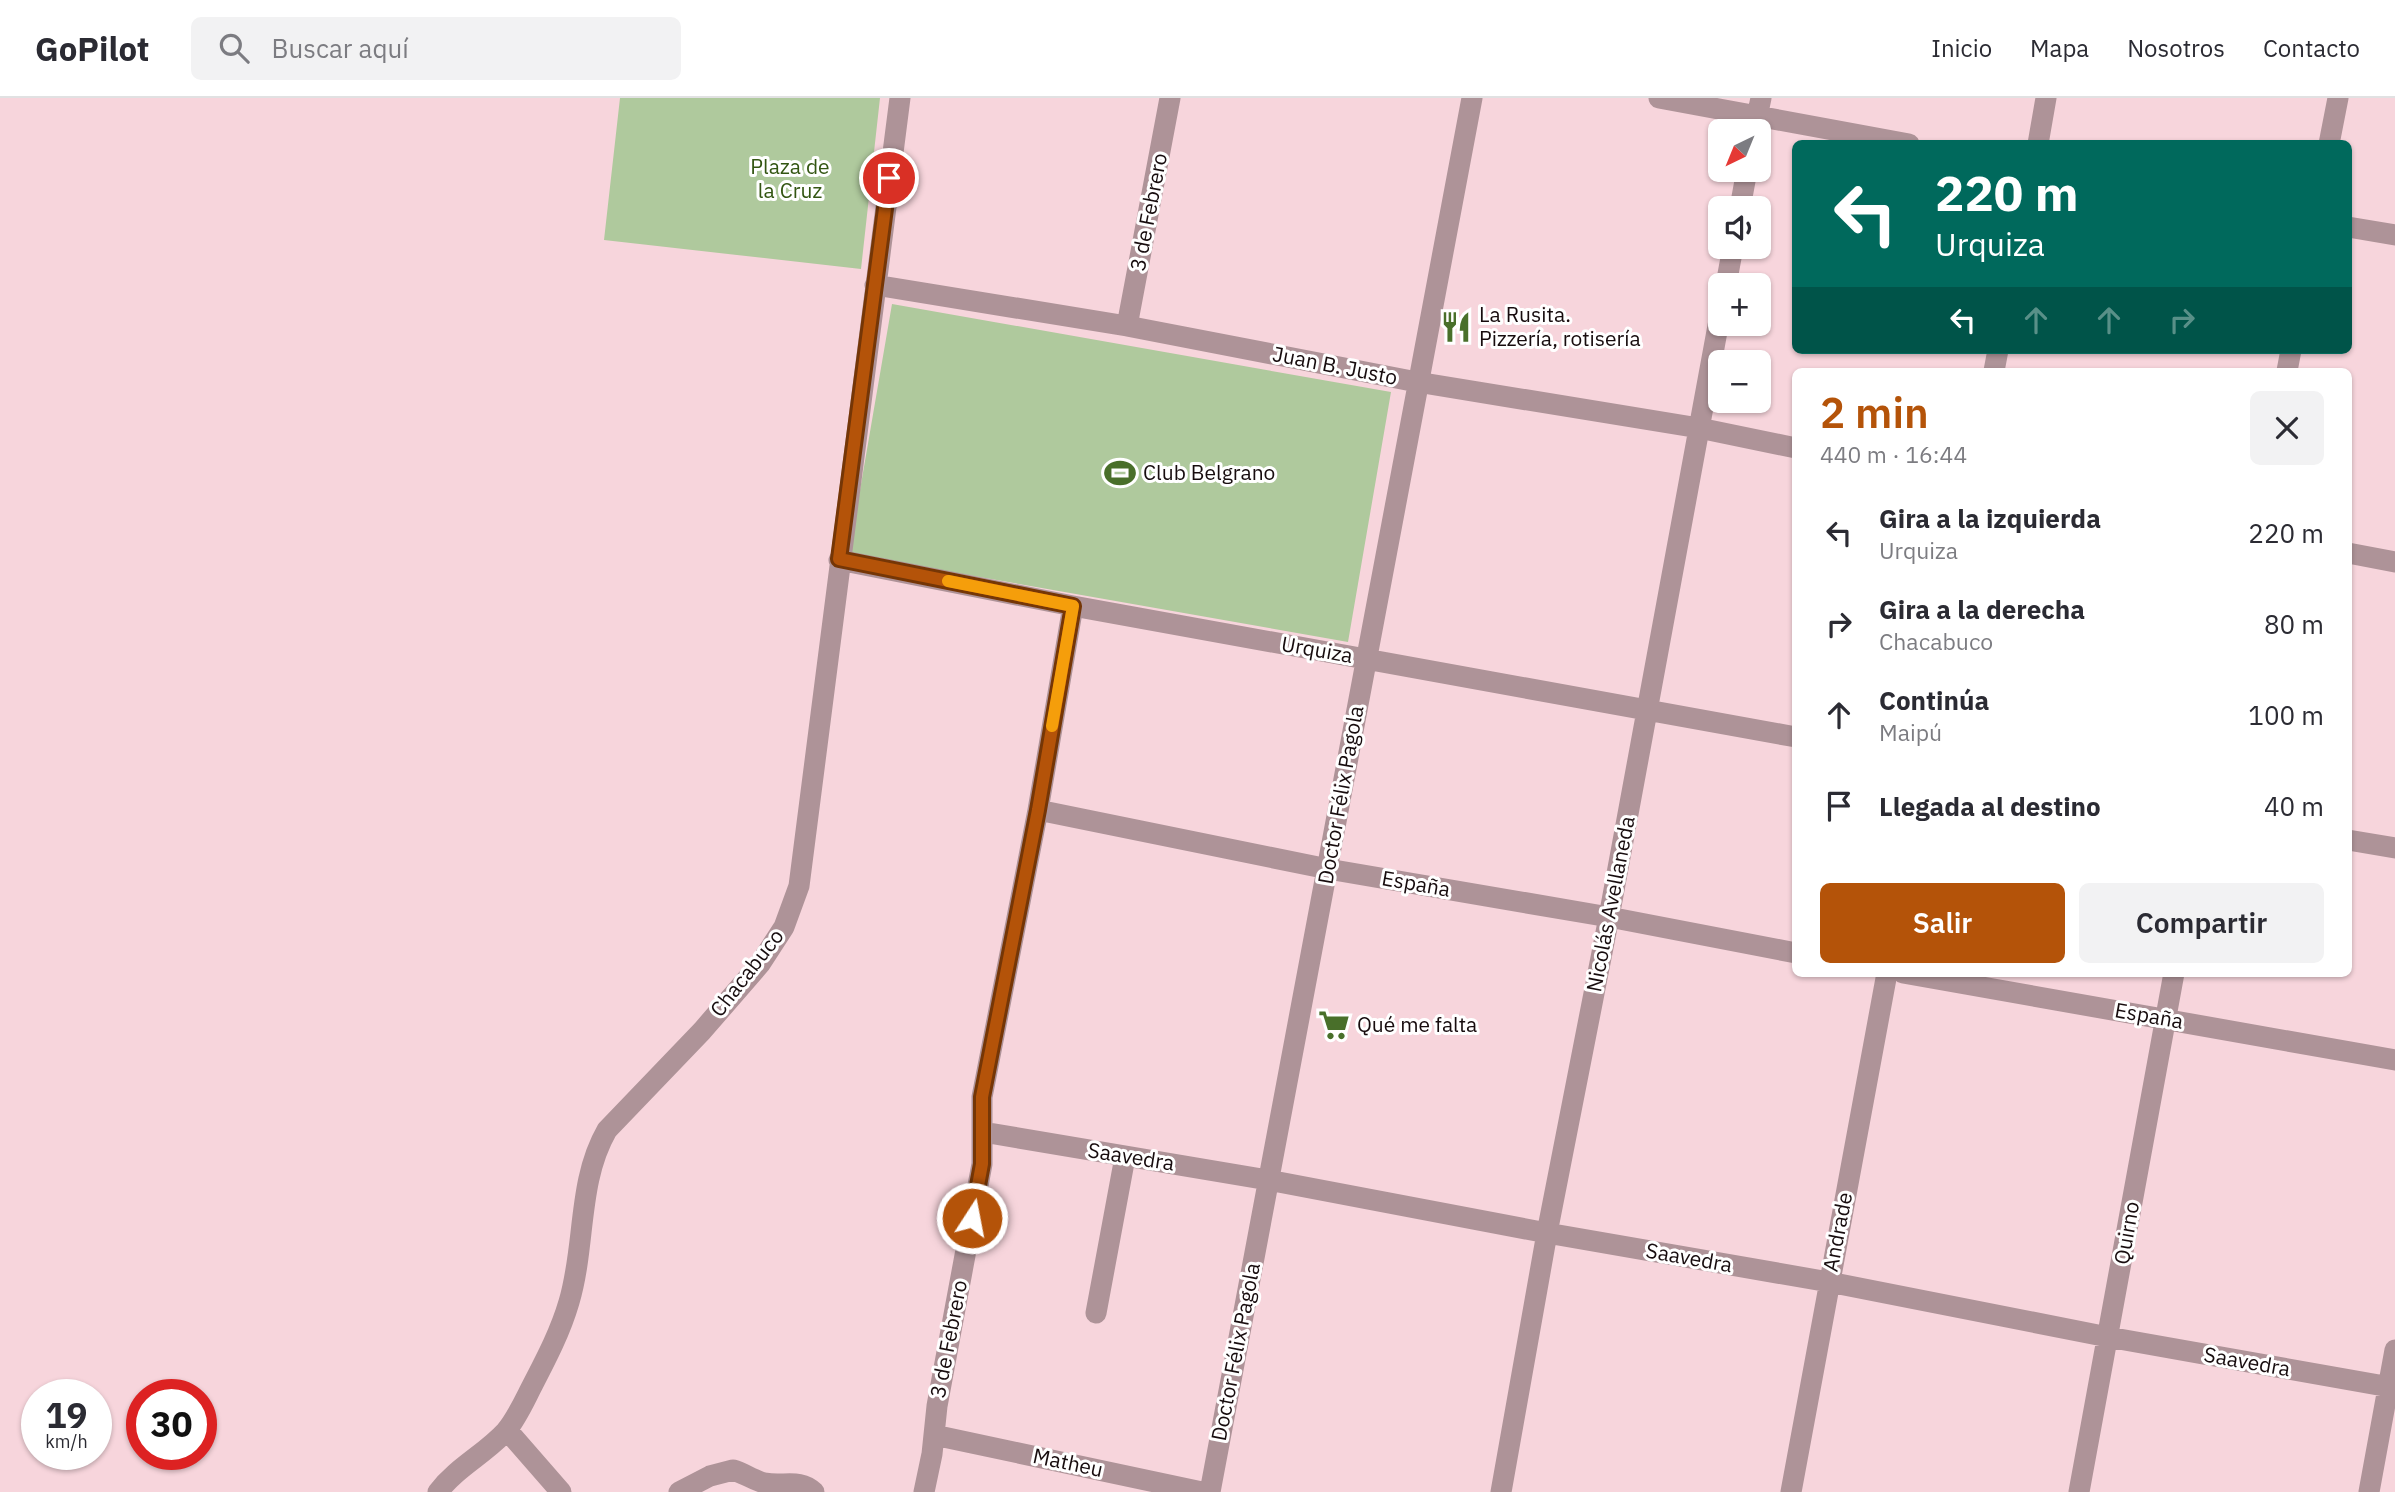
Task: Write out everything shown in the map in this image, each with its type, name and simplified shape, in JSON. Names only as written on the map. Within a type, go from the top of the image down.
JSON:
[{"type":"street","name":"Chacabuco","points":[[438,1492],[462,1466],[507,1430],[557,1337],[570,1299],[580,1253],[589,1171],[596,1149],[607,1130],[702,1031],[760,964],[791,911],[799,886],[900,98]]},
{"type":"street","name":"3 de Febrero","points":[[1127,326],[1170,98]]},
{"type":"street","name":"Doctor Félix Pagola","points":[[1210,1492],[1472,98]]},
{"type":"street","points":[[1659,98],[1888,140]]},
{"type":"street","points":[[2039,140],[2046,98]]},
{"type":"street","points":[[2330,140],[2338,98]]},
{"type":"street","points":[[2352,228],[2395,235]]},
{"type":"street","name":"Juan B. Justo","points":[[875,285],[1127,326],[1417,382],[1699,428],[1792,446]]},
{"type":"street","name":"Nicolás Avellaneda","points":[[1501,1492],[1547,1233],[1609,917],[1716,336]]},
{"type":"street","points":[[2352,554],[2395,562]]},
{"type":"street","name":"Urquiza","points":[[839,559],[1073,606],[1792,736]]},
{"type":"street","name":"3 de Febrero","points":[[924,1492],[937,1406],[982,1164],[982,1097],[1038,810],[1073,606]]},
{"type":"street","name":"España","points":[[1038,810],[1328,869],[1609,917],[1792,952]]},
{"type":"street","points":[[2352,840],[2395,848]]},
{"type":"street","name":"Andrade","points":[[1790,1492],[1886,977]]},
{"type":"street","name":"España","points":[[1926,977],[2395,1060]]},
{"type":"street","name":"Quirno","points":[[2079,1492],[2173,977]]},
{"type":"street","name":"Saavedra","points":[[983,1132],[1268,1180],[2392,1388]]},
{"type":"street","points":[[1096,1313],[1125,1157]]},
{"type":"street","points":[[2369,1492],[2392,1388],[2395,1350]]},
{"type":"street","points":[[507,1430],[561,1492]]},
{"type":"street","name":"Matheu","points":[[934,1435],[1202,1492]]},
{"type":"street","points":[[679,1492],[722,1471],[733,1470],[763,1483],[794,1483],[814,1492]]},
{"type":"green space","name":"Plaza de la Cruz","points":[[620,98],[880,98],[861,269],[604,240]]},
{"type":"green space","name":"Club Belgrano","points":[[892,304],[1391,392],[1348,642],[849,554]]},
{"type":"slow traffic","points":[[948,581],[1073,606],[1052,726]]},
{"type":"place","name":"La Rusita. Pizzería, rotisería","points":[[1456,327]]},
{"type":"place","name":"Club Belgrano","points":[[1120,473]]},
{"type":"place","name":"Qué me falta","points":[[1334,1025]]},
{"type":"route","points":[[889,178],[839,559],[1073,606],[1038,810],[982,1097],[982,1164],[972,1218]]}]
